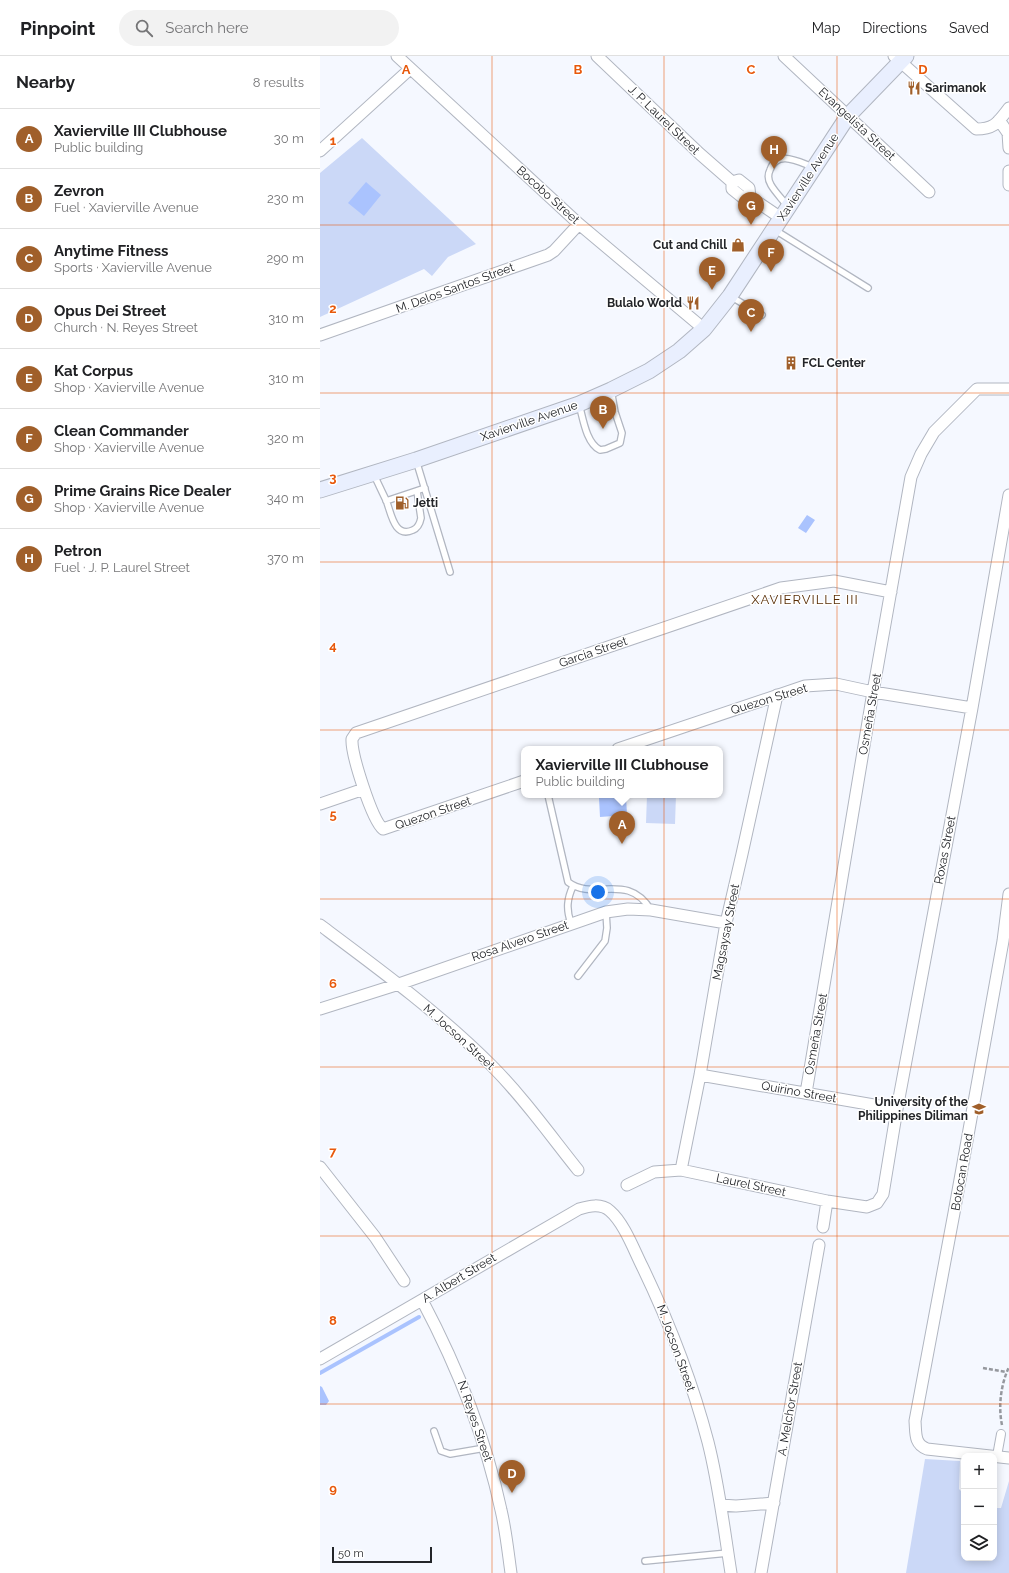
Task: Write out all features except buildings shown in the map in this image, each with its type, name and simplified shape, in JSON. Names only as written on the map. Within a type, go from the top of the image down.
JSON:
[{"type":"main road","name":"Xavierville Avenue","points":[[320,490],[373,472],[416,460],[579,404],[611,390],[660,364],[679,351],[704,328],[730,296],[848,116],[900,58]]},
{"type":"street","name":"Bocobo Street","points":[[397,56],[579,224],[704,328]]},
{"type":"street","name":"J. P. Laurel Street","points":[[597,56],[700,154],[732,182],[732,189],[742,197],[750,197],[781,218]]},
{"type":"street","name":"Evangelista Street","points":[[784,56],[929,192]]},
{"type":"street","points":[[900,58],[976,129],[988,129],[999,120],[1009,108]]},
{"type":"street","points":[[320,151],[410,69]]},
{"type":"street","points":[[999,120],[1008,133],[1009,148]]},
{"type":"street","points":[[1009,171],[1009,185]]},
{"type":"street","name":"M. Delos Santos Street","points":[[320,335],[548,255],[554,251],[579,224]]},
{"type":"street","name":"Osmeña Street","points":[[806,1093],[873,692],[912,477],[921,454],[934,432],[977,389],[1009,389]]},
{"type":"street","name":"Roxas Street","points":[[877,1203],[883,1194],[897,1109],[972,708],[1009,495]]},
{"type":"street","name":"Garcia Street","points":[[364,789],[351,741],[352,736],[356,733],[781,588],[834,581],[891,592]]},
{"type":"street","name":"Quezon Street","points":[[627,746],[805,686],[836,684],[873,692],[972,708]]},
{"type":"street","name":"Magsaysay Street","points":[[681,1170],[700,1075],[726,923],[777,695]]},
{"type":"street","name":"Quezon Street","points":[[364,789],[378,823],[384,829],[521,782]]},
{"type":"street","points":[[320,804],[364,789]]},
{"type":"street","name":"Botocan Road","points":[[971,1453],[922,1447],[916,1439],[916,1421],[956,1205],[1001,949],[1009,894]]},
{"type":"street","name":"Rosa Alvero Street","points":[[320,1009],[398,984],[606,912],[628,909],[652,910],[726,923]]},
{"type":"street","name":"M. Jocson Street","points":[[320,925],[398,984],[445,1022],[492,1066],[578,1170]]},
{"type":"street","name":"Quirino Street","points":[[700,1075],[897,1109]]},
{"type":"street","points":[[320,1167],[375,1237],[404,1281]]},
{"type":"street","name":"Laurel Street","points":[[627,1185],[654,1172],[681,1170],[828,1201],[867,1207],[877,1203]]},
{"type":"street","points":[[823,1227],[828,1201]]},
{"type":"street","name":"A. Albert Street","points":[[320,1359],[579,1209],[591,1205],[601,1206]]},
{"type":"street","name":"M. Jocson Street","points":[[601,1206],[610,1211],[625,1230],[657,1297],[682,1359],[708,1442],[721,1505],[731,1573]]},
{"type":"street","name":"A. Melchor Street","points":[[761,1573],[820,1245]]},
{"type":"street","name":"N. Reyes Street","points":[[422,1300],[458,1372],[486,1448],[502,1511],[511,1573]]},
{"type":"street","points":[[1001,1434],[997,1456],[1009,1458]]},
{"type":"street","points":[[721,1505],[736,1506],[774,1503]]},
{"type":"lane","points":[[813,168],[790,158],[784,158],[774,162],[771,167],[769,178],[781,218],[868,288]]},
{"type":"lane","points":[[730,296],[762,315]]},
{"type":"lane","points":[[579,404],[588,434],[596,448],[600,450],[613,447],[620,442],[622,433],[615,412],[611,390]]},
{"type":"lane","points":[[416,460],[450,572]]},
{"type":"lane","points":[[373,472],[386,501],[394,525],[402,531],[411,531],[421,522],[417,491]]},
{"type":"lane","points":[[386,501],[425,488]]},
{"type":"lane","points":[[549,798],[568,882],[581,889],[622,889],[642,897],[652,910]]},
{"type":"lane","points":[[571,923],[567,904],[568,896],[573,886]]},
{"type":"lane","points":[[578,976],[605,941],[607,928],[606,912]]},
{"type":"lane","points":[[434,1431],[441,1451],[446,1454],[486,1448]]},
{"type":"lane","points":[[645,1561],[728,1553]]},
{"type":"path","points":[[1001,1434],[1002,1427],[1000,1414],[1003,1383],[1009,1367]]},
{"type":"path","points":[[983,1368],[1006,1372]]},
{"type":"shaded area","points":[[362,138],[476,244],[448,257],[432,276],[424,269],[320,317],[320,173]]},
{"type":"shaded area","points":[[647,798],[676,798],[675,824],[646,823]]},
{"type":"shaded area","points":[[925,1459],[960,1461],[959,1489],[961,1491],[961,1561],[997,1561],[997,1508],[1001,1508],[1009,1481],[1009,1573],[906,1573]]},
{"type":"water","points":[[366,182],[381,195],[364,216],[348,203]]},
{"type":"water","points":[[807,515],[815,520],[806,533],[798,528]]},
{"type":"water","points":[[599,798],[626,798],[627,815],[600,817]]},
{"type":"water","points":[[320,1386],[322,1387],[329,1401],[326,1405],[320,1405]]},
{"type":"waterway","points":[[320,1373],[419,1317]]},
{"type":"place","name":"Sarimanok","points":[[914,88]]},
{"type":"place","name":"Petron","points":[[774,169]]},
{"type":"place","name":"Prime Grains Rice Dealer","points":[[751,225]]},
{"type":"place","name":"Cut and Chill","points":[[738,245]]},
{"type":"place","name":"Clean Commander","points":[[771,272]]},
{"type":"place","name":"Kat Corpus","points":[[712,290]]},
{"type":"place","name":"Bulalo World","points":[[693,303]]},
{"type":"place","name":"Anytime Fitness","points":[[751,332]]},
{"type":"place","name":"FCL Center","points":[[791,363]]},
{"type":"place","name":"Zevron","points":[[603,429]]},
{"type":"place","name":"Jetti","points":[[402,503]]},
{"type":"place","name":"Xavierville III Clubhouse","points":[[622,844]]},
{"type":"place","name":"University of the Philippines Diliman","points":[[979,1109]]},
{"type":"place","name":"Opus Dei Street","points":[[512,1493]]},
{"type":"district","name":"XAVIERVILLE III","points":[[805,599]]}]
